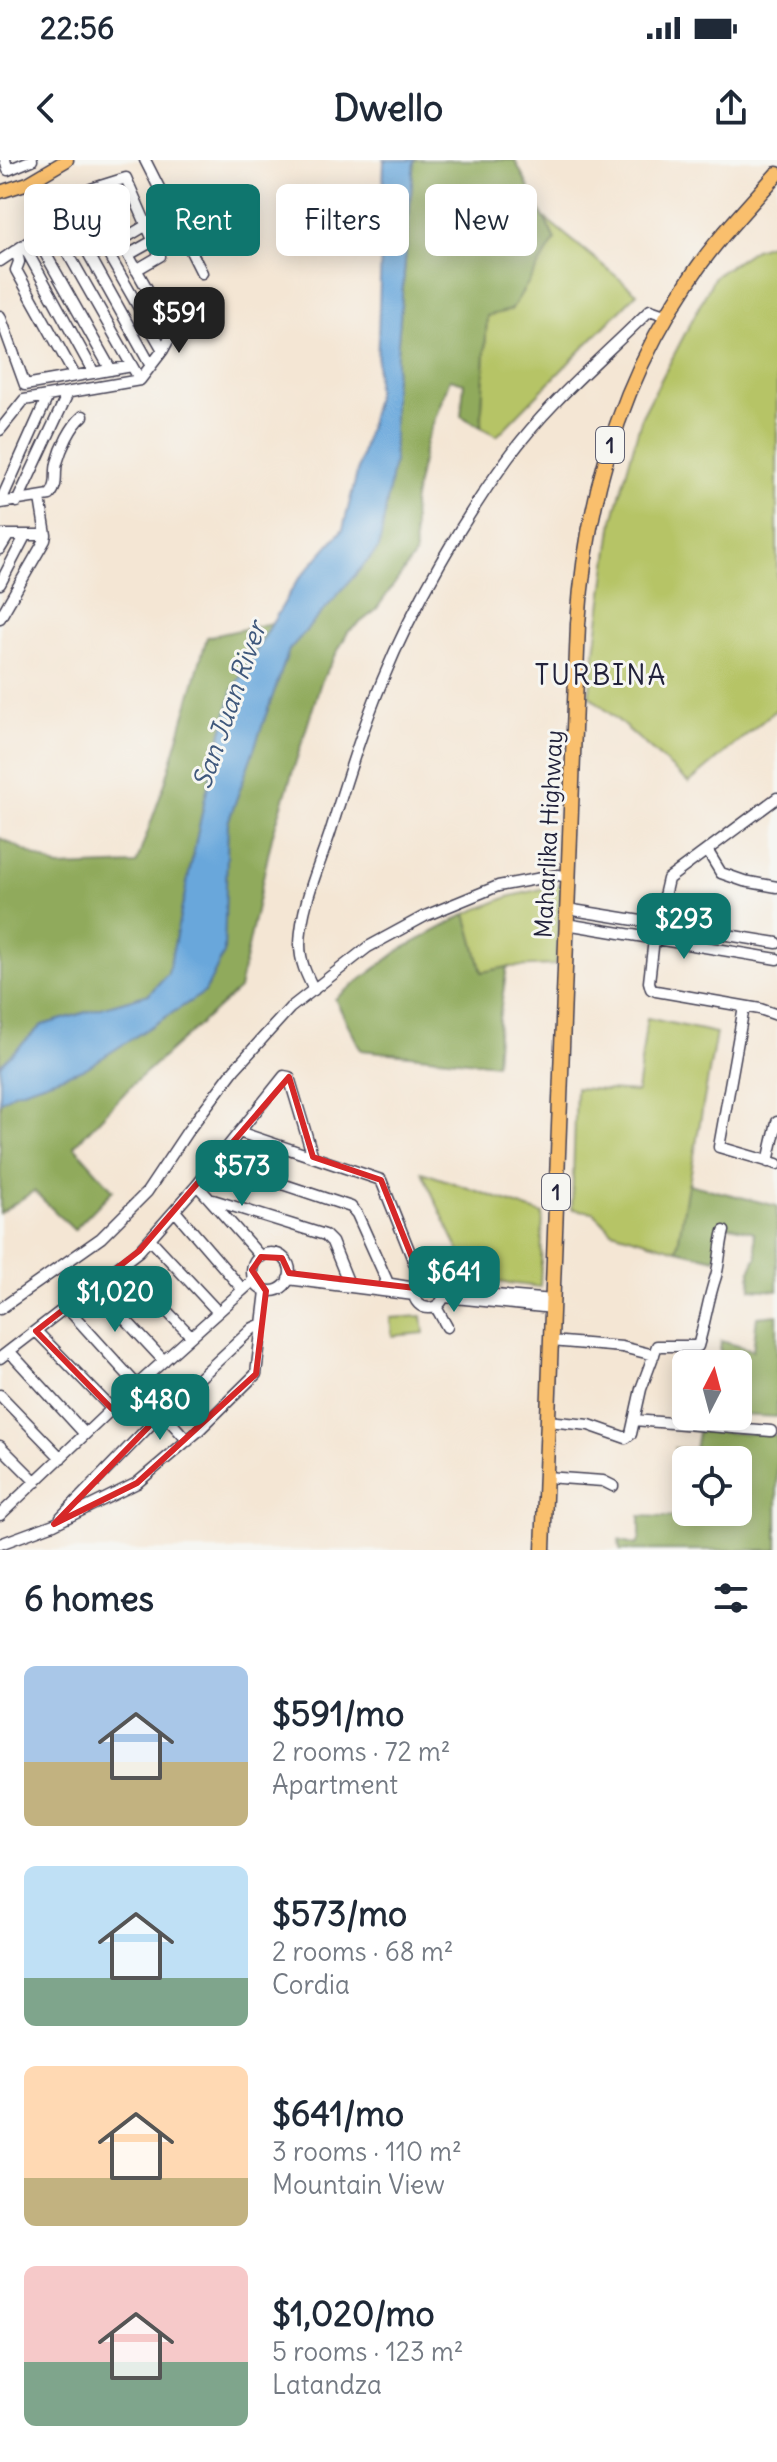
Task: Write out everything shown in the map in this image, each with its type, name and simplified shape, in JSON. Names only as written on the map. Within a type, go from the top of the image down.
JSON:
[{"type":"highway","name":"Maharlika Highway","points":[[543,1550],[578,624],[587,536],[603,463],[632,384],[667,316],[705,258],[777,174]]},
{"type":"main road","points":[[0,192],[28,183],[67,160]]},
{"type":"street","points":[[5,160],[8,170],[32,160]]},
{"type":"street","points":[[145,160],[202,273]]},
{"type":"street","points":[[107,184],[126,178],[129,184]]},
{"type":"street","points":[[130,187],[146,223]]},
{"type":"street","points":[[0,261],[24,246]]},
{"type":"street","points":[[20,249],[94,373]]},
{"type":"street","points":[[20,249],[16,270],[75,376]]},
{"type":"street","points":[[47,256],[111,370]]},
{"type":"street","points":[[70,256],[140,380]]},
{"type":"street","points":[[90,256],[151,366]]},
{"type":"street","points":[[109,256],[163,350]]},
{"type":"street","points":[[129,256],[172,333]]},
{"type":"street","points":[[136,270],[160,256]]},
{"type":"street","points":[[0,430],[24,400],[140,380],[163,350],[186,307]]},
{"type":"street","points":[[314,990],[302,968],[300,943],[306,905],[361,739],[384,677],[411,619],[473,511],[518,445],[557,399],[650,310],[667,316]]},
{"type":"street","points":[[0,316],[25,385],[132,366]]},
{"type":"street","points":[[17,502],[68,393]]},
{"type":"street","points":[[48,396],[0,503],[40,498],[54,491],[57,463],[75,423],[83,416]]},
{"type":"street","points":[[0,618],[46,535],[40,498]]},
{"type":"street","points":[[0,549],[4,535],[46,535]]},
{"type":"street","points":[[0,584],[25,536]]},
{"type":"street","points":[[777,798],[668,879],[654,939],[649,982],[651,989],[777,1015]]},
{"type":"street","points":[[707,850],[721,873],[777,887]]},
{"type":"street","points":[[0,1309],[101,1238],[147,1192],[234,1070],[290,1008],[368,947],[425,916],[498,886],[558,875],[569,877]]},
{"type":"street","points":[[567,917],[658,922],[777,943]]},
{"type":"street","points":[[567,917],[654,939],[777,959]]},
{"type":"street","points":[[744,1007],[719,1147],[772,1163],[777,1122]]},
{"type":"street","points":[[85,1434],[5,1354],[122,1265],[150,1239],[284,1076],[289,1077],[313,1157]]},
{"type":"street","points":[[239,1132],[381,1180],[422,1307],[436,1307]]},
{"type":"street","points":[[216,1162],[351,1207],[388,1283]]},
{"type":"street","points":[[197,1185],[261,1257]]},
{"type":"street","points":[[213,1200],[325,1235],[332,1242],[347,1279]]},
{"type":"street","points":[[175,1211],[243,1290]]},
{"type":"street","points":[[547,1421],[589,1425],[626,1438],[631,1434],[641,1389],[657,1346],[698,1346],[708,1298],[717,1274],[718,1251],[724,1231]]},
{"type":"street","points":[[150,1239],[218,1312]]},
{"type":"street","points":[[272,1254],[282,1258],[289,1276],[277,1290],[266,1291],[254,1280],[252,1270],[261,1257],[272,1254]]},
{"type":"street","points":[[122,1265],[191,1336]]},
{"type":"street","points":[[289,1276],[417,1288],[436,1279],[445,1294]]},
{"type":"street","points":[[289,1276],[347,1279],[417,1288]]},
{"type":"street","points":[[0,1515],[138,1384],[254,1280]]},
{"type":"street","points":[[94,1286],[164,1361]]},
{"type":"street","points":[[0,1544],[54,1524],[137,1483],[188,1441],[256,1374],[266,1291]]},
{"type":"street","points":[[445,1294],[553,1304]]},
{"type":"street","points":[[436,1307],[445,1294]]},
{"type":"street","points":[[436,1307],[447,1327]]},
{"type":"street","points":[[67,1308],[188,1441]]},
{"type":"street","points":[[54,1524],[163,1412],[253,1328],[262,1324]]},
{"type":"street","points":[[36,1331],[112,1409]]},
{"type":"street","points":[[551,1341],[622,1347],[654,1355]]},
{"type":"street","points":[[0,1395],[61,1458]]},
{"type":"street","points":[[634,1420],[771,1431]]},
{"type":"street","points":[[0,1446],[36,1482]]},
{"type":"street","points":[[546,1477],[603,1481],[613,1486]]},
{"type":"street","points":[[0,1497],[10,1507]]},
{"type":"highlighted area","points":[[289,1077],[313,1157],[381,1180],[421,1280],[415,1288],[289,1273],[282,1258],[261,1257],[252,1270],[266,1291],[256,1374],[137,1483],[54,1524],[163,1412],[138,1384],[112,1409],[36,1331],[139,1251]]},
{"type":"green space","points":[[414,160],[515,160],[527,184],[425,184],[425,256],[537,256],[537,204],[555,240],[511,310],[487,316],[481,427],[461,416],[464,383],[450,379],[426,442],[413,503],[415,555],[375,611],[348,632],[321,682],[272,837],[239,989],[135,1082],[74,1146],[113,1190],[74,1230],[34,1191],[0,1213],[0,838],[58,867],[136,864],[166,780],[207,637],[322,612],[394,461],[394,387],[406,256],[409,256]]},
{"type":"green space","points":[[545,218],[637,293],[497,436],[481,427],[487,315],[540,262],[555,240]]},
{"type":"green space","points":[[777,242],[777,709],[689,783],[589,695],[613,520],[642,416],[715,276],[755,249]]},
{"type":"green space","points":[[562,884],[555,965],[507,967],[482,973],[466,914],[508,897]]},
{"type":"green space","points":[[466,914],[482,972],[507,967],[496,1064],[361,1050],[335,999],[400,950]]},
{"type":"green space","points":[[647,1018],[716,1033],[677,1250],[612,1231],[593,1212],[572,1209],[576,1088],[637,1092]]},
{"type":"green space","points":[[422,1172],[543,1214],[540,1287],[472,1279]]},
{"type":"green space","points":[[688,1184],[777,1206],[777,1291],[751,1289],[750,1271],[757,1256],[754,1232],[722,1224],[715,1259],[677,1250]]},
{"type":"green space","points":[[777,1315],[777,1417],[752,1416],[752,1350],[720,1350],[721,1341],[753,1350],[757,1317]]},
{"type":"green space","points":[[422,1316],[424,1333],[392,1336],[390,1318]]},
{"type":"green space","points":[[698,1431],[777,1435],[777,1550],[620,1550],[619,1540],[637,1545],[640,1516],[672,1517],[672,1526],[752,1526],[752,1446],[696,1446]]},
{"type":"water","points":[[384,160],[414,160],[409,217],[409,184],[383,184]]},
{"type":"water","points":[[381,256],[406,256],[394,387],[394,461],[379,548],[289,650],[228,823],[224,953],[205,992],[86,1068],[14,1093],[0,1102],[0,1065],[42,1025],[149,994],[168,973],[205,798],[233,690],[297,581],[343,529],[376,397]]},
{"type":"district","name":"TURBINA","points":[[601,675]]},
{"type":"water label","name":"San Juan River","points":[[229,705]]}]
